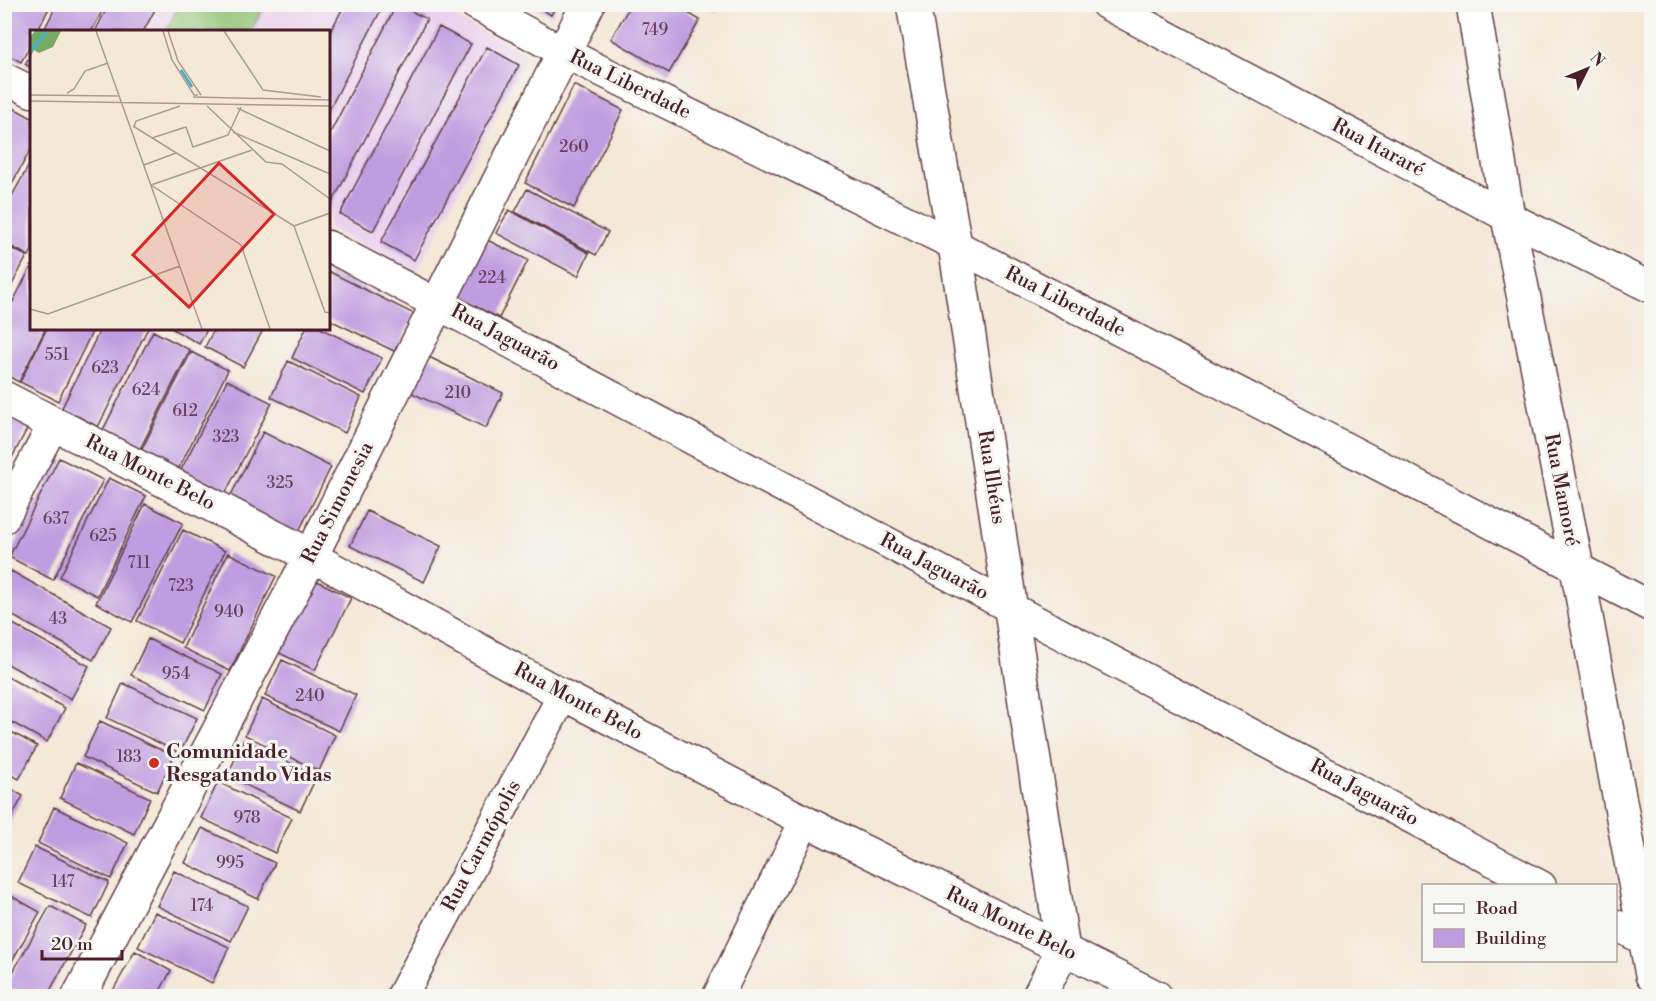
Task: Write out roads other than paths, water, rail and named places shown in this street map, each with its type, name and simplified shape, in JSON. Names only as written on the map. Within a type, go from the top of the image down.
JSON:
[{"type":"street","name":"Rua Liberdade","points":[[475,4],[563,52],[955,245],[1652,607]]},
{"type":"street","name":"Rua Simonesia","points":[[79,996],[311,556],[588,4]]},
{"type":"street","name":"Rua Ilhéus","points":[[913,4],[955,245],[1063,950]]},
{"type":"street","name":"Rua Itararé","points":[[1106,4],[1508,217],[1652,288]]},
{"type":"street","name":"Rua Mamoré","points":[[1473,4],[1508,217],[1577,568],[1637,936],[1652,975]]},
{"type":"street","points":[[4,78],[30,91]]},
{"type":"street","name":"Rua Jaguarão","points":[[330,247],[1011,608],[1539,884]]},
{"type":"street","name":"Rua Monte Belo","points":[[4,398],[311,556],[563,695],[805,821],[1157,996]]},
{"type":"street","points":[[4,519],[54,423]]},
{"type":"street","name":"Rua Carmópolis","points":[[402,996],[563,695]]},
{"type":"street","points":[[718,996],[805,821]]},
{"type":"street","points":[[1040,996],[1063,950]]},
{"type":"place","name":"Comunidade Resgatando Vidas","points":[[154,763]]}]
